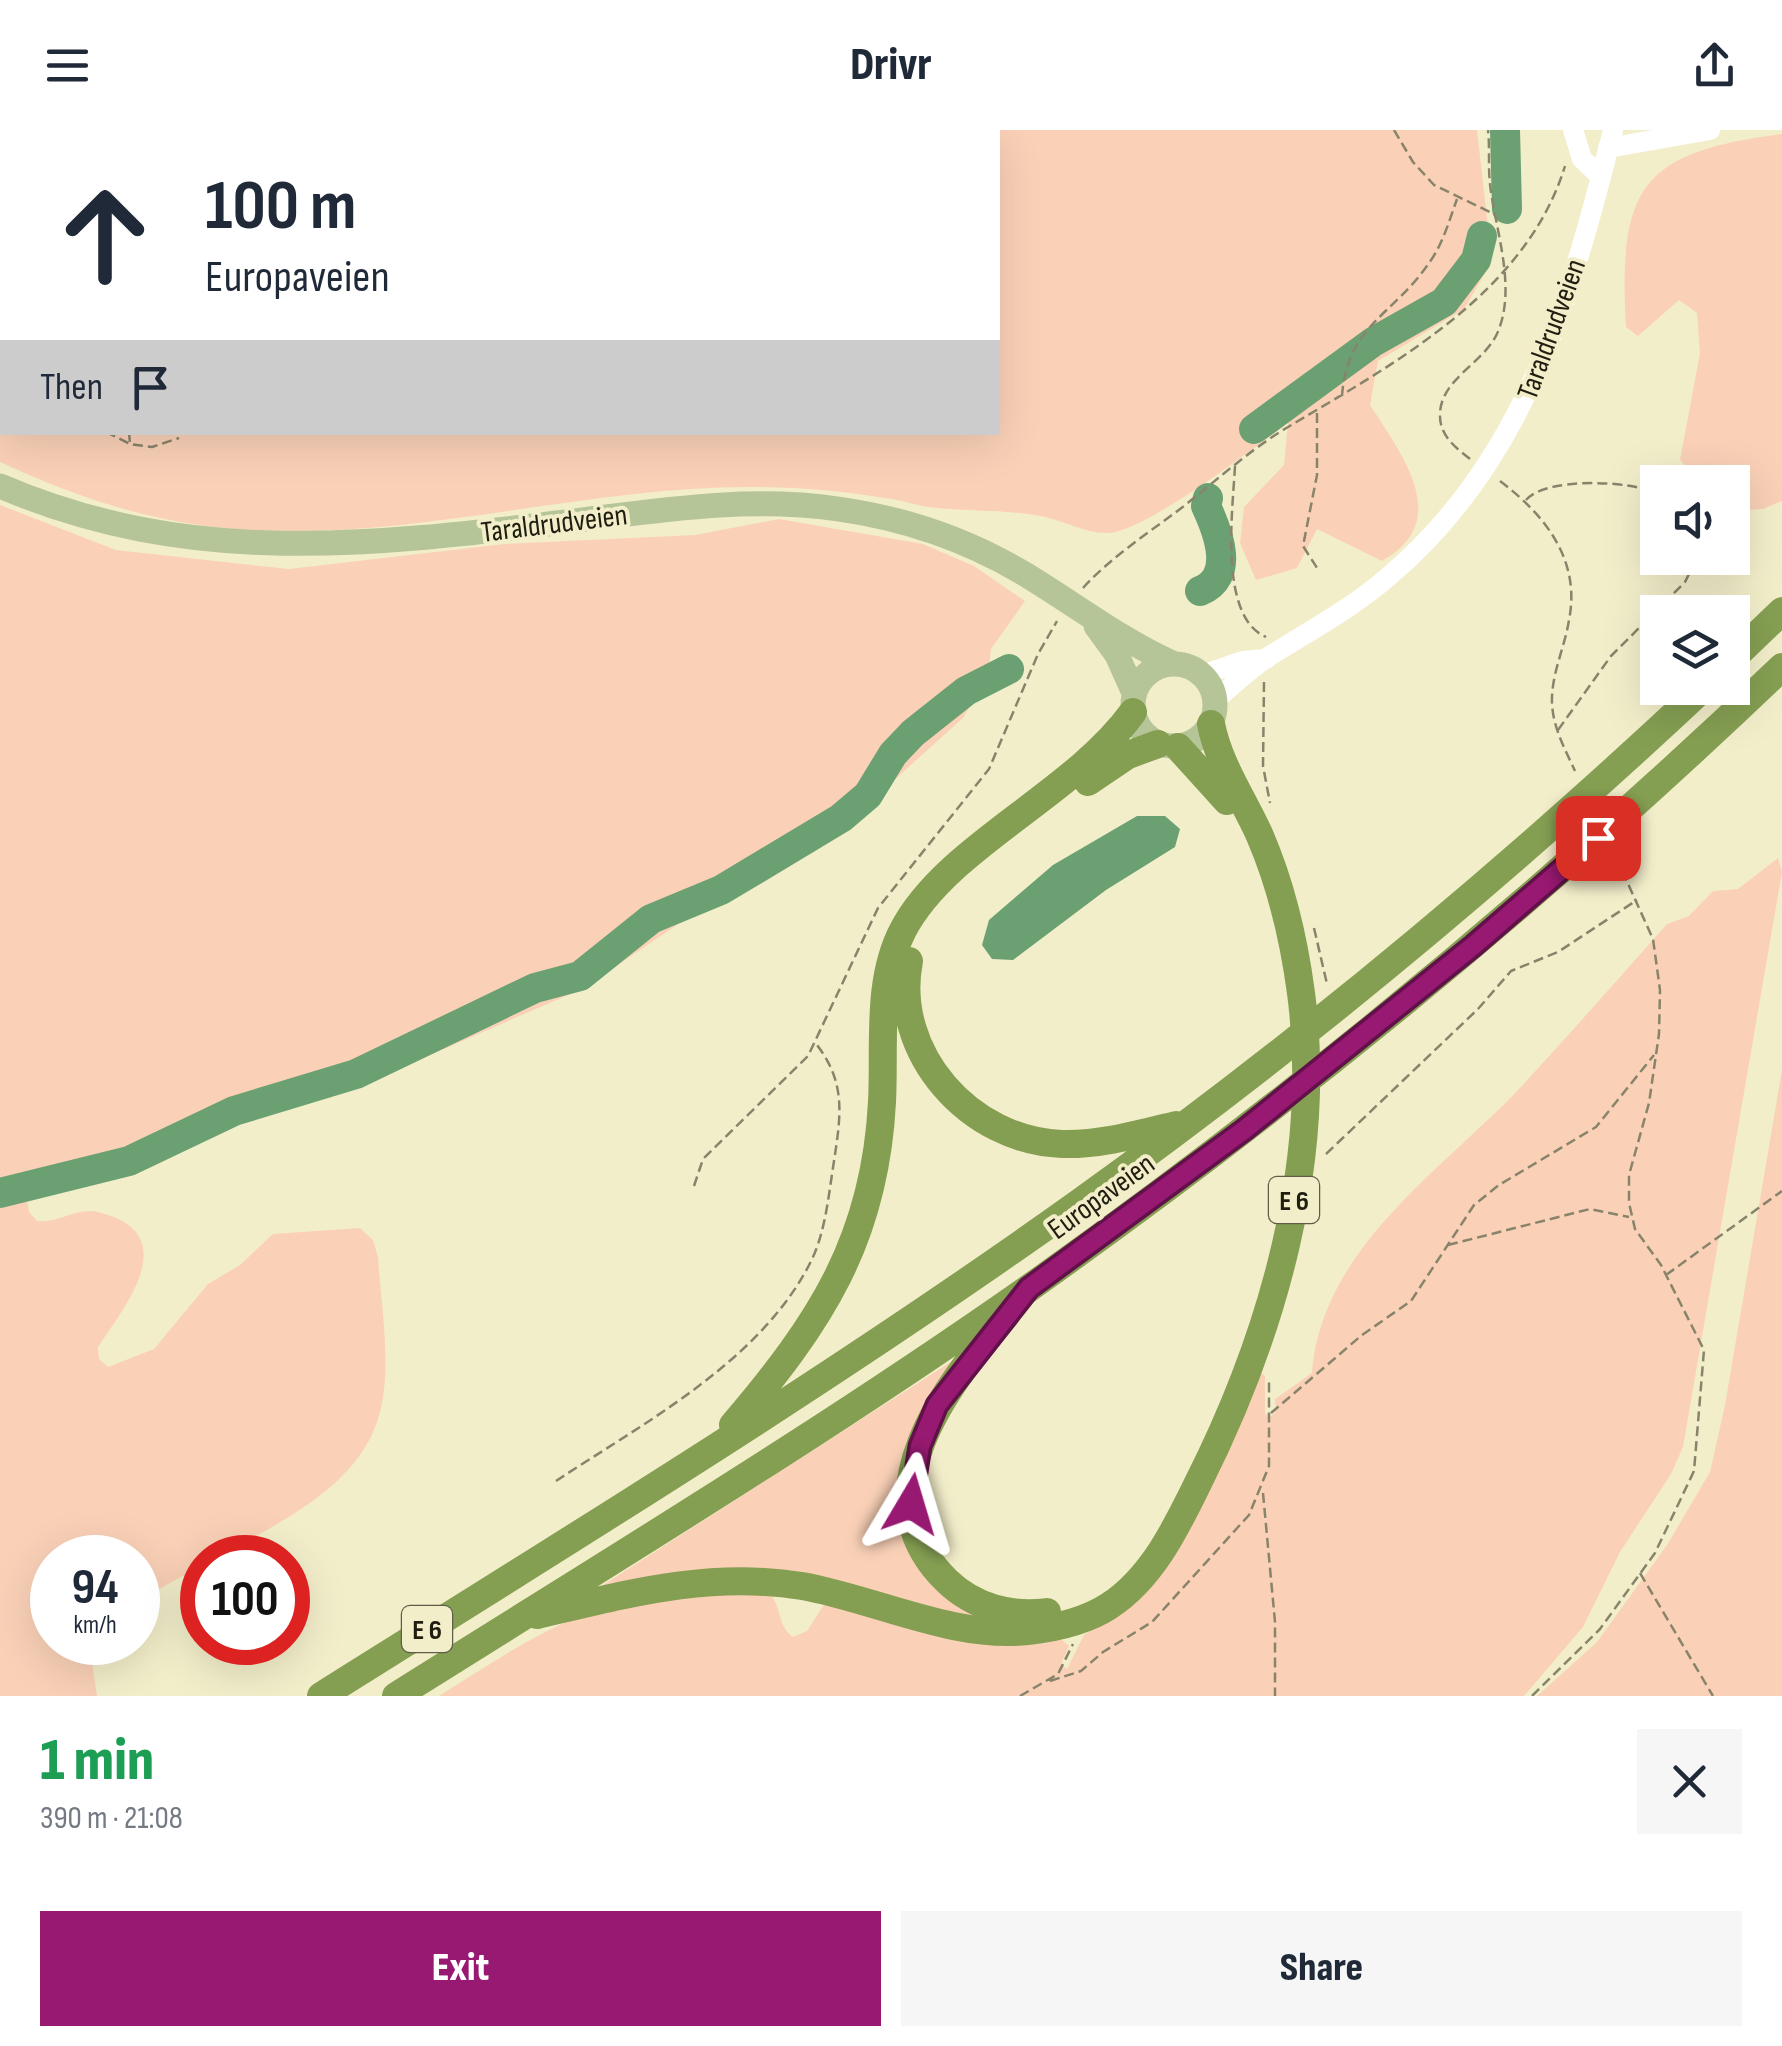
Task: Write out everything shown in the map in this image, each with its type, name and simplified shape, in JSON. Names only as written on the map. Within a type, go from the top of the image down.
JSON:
[{"type":"highway","points":[[1750,642],[1782,611]]},
{"type":"highway","name":"Europaveien","points":[[396,1696],[894,1380],[1029,1288],[1244,1130],[1539,890],[1782,667]]},
{"type":"highway","name":"E 6","points":[[713,1449],[803,1340],[833,1293],[855,1244],[878,1150],[886,995],[893,952],[902,931],[944,880],[1100,753],[1133,703]]},
{"type":"highway","name":"Europaveien","points":[[321,1696],[713,1449],[1008,1253],[1240,1083],[1348,997],[1536,838],[1684,705]]},
{"type":"highway","name":"E 6","points":[[516,1620],[636,1590],[740,1580],[835,1593],[1003,1632],[1073,1622],[1108,1607],[1125,1593],[1176,1528],[1216,1447],[1251,1361],[1294,1202],[1305,1132],[1307,1054],[1291,932],[1262,842],[1226,771],[1213,712]]},
{"type":"highway","name":"E 6","points":[[1029,1288],[937,1405],[920,1446],[911,1504],[929,1558],[955,1588],[1001,1611],[1072,1614],[1108,1597],[1137,1568],[1200,1461],[1255,1326],[1289,1180],[1296,1041],[1276,926],[1250,842],[1236,814],[1213,782],[1168,745],[1110,765],[955,890],[916,941],[904,998],[914,1038],[934,1072],[964,1106],[1008,1132],[1032,1141],[1082,1144],[1188,1122]]},
{"type":"main road","name":"Taraldrudveien","points":[[0,486],[58,509],[142,532],[271,545],[412,540],[706,506],[814,506],[885,518],[958,542],[1012,566],[1090,618],[1172,664]]},
{"type":"main road","name":"Taraldrudveien","points":[[1090,618],[1116,655],[1133,703]]},
{"type":"main road","points":[[1172,664],[1202,675],[1213,712],[1198,740],[1168,745],[1141,731],[1133,703],[1148,672],[1172,664]]},
{"type":"street","points":[[1573,130],[1582,158],[1601,176]]},
{"type":"street","points":[[1610,139],[1710,130]]},
{"type":"street","name":"Taraldrudveien","points":[[1213,712],[1266,658],[1336,618],[1401,566],[1458,508],[1495,458],[1520,414],[1552,340],[1610,139]]},
{"type":"street","name":"Taraldrudveien","points":[[1202,675],[1244,660],[1266,658]]},
{"type":"path","points":[[1394,130],[1418,169],[1458,199],[1498,216]]},
{"type":"path","points":[[1464,454],[1444,434],[1441,406],[1447,391],[1498,332],[1502,272],[1498,216],[1490,183],[1488,130]]},
{"type":"path","points":[[1082,589],[1235,466],[1342,397],[1472,305],[1502,272],[1555,200],[1568,157]]},
{"type":"path","points":[[1342,397],[1346,360],[1368,324],[1393,305],[1428,266],[1458,199]]},
{"type":"path","points":[[1317,412],[1317,475],[1303,546],[1319,571]]},
{"type":"path","points":[[112,435],[130,444],[152,446],[179,438]]},
{"type":"path","points":[[128,435],[130,444]]},
{"type":"path","points":[[1235,466],[1232,536],[1236,594],[1254,630],[1271,641],[1266,658],[1263,739]]},
{"type":"path","points":[[1526,500],[1540,487],[1568,484],[1640,487]]},
{"type":"path","points":[[1506,486],[1544,518],[1559,544],[1570,587],[1570,620],[1552,698],[1562,744]]},
{"type":"path","points":[[1557,731],[1611,656],[1688,575]]},
{"type":"path","points":[[694,1186],[703,1159],[782,1084],[816,1044],[861,937],[878,908],[988,769],[1038,654],[1058,620]]},
{"type":"path","points":[[1532,1696],[1589,1644],[1640,1573],[1690,1486],[1704,1362],[1700,1338],[1630,1217],[1629,1176],[1649,1103],[1656,1054],[1658,964],[1626,879]]},
{"type":"path","points":[[1321,1159],[1478,1009],[1511,971],[1558,952],[1637,900]]},
{"type":"path","points":[[556,1481],[724,1368],[793,1288],[813,1257],[826,1211],[840,1091],[834,1068],[816,1044]]},
{"type":"path","points":[[1275,1696],[1275,1622],[1262,1490],[1270,1452],[1270,1414],[1362,1335],[1411,1301],[1446,1246],[1485,1196],[1596,1127],[1656,1054]]},
{"type":"path","points":[[1666,1274],[1782,1191]]},
{"type":"path","points":[[1446,1246],[1590,1209],[1630,1217]]},
{"type":"path","points":[[1020,1696],[1081,1671],[1103,1652],[1152,1622],[1228,1541],[1262,1490]]},
{"type":"path","points":[[1640,1573],[1713,1696]]},
{"type":"path","points":[[1050,1681],[1072,1651],[1073,1622]]},
{"type":"shaded area","points":[[1000,130],[1477,130],[1492,261],[1464,309],[1378,361],[1370,405],[1407,466],[1418,507],[1415,527],[1403,545],[1382,561],[1317,529],[1297,568],[1256,580],[1240,543],[1244,507],[1284,465],[1288,423],[1173,504],[1125,529],[1108,533],[1023,513],[931,507],[835,491],[750,487],[616,496],[416,523],[283,531],[216,527],[160,518],[52,485],[0,462],[0,435],[1000,435]]},
{"type":"shaded area","points":[[1782,134],[1782,501],[1750,510],[1750,465],[1685,465],[1680,460],[1700,353],[1697,313],[1679,300],[1638,336],[1626,327],[1627,240],[1635,209],[1648,185],[1669,166],[1697,152]]},
{"type":"shaded area","points":[[0,505],[116,550],[289,569],[504,544],[695,535],[779,519],[923,544],[974,566],[1025,601],[991,649],[988,676],[963,718],[862,809],[789,861],[702,908],[584,988],[421,1059],[135,1162],[26,1194],[29,1212],[37,1221],[98,1212],[124,1222],[139,1236],[144,1253],[141,1272],[98,1347],[99,1359],[108,1367],[154,1349],[208,1284],[240,1265],[273,1234],[360,1228],[373,1240],[378,1257],[385,1355],[383,1394],[370,1438],[336,1482],[256,1535],[180,1535],[180,1577],[160,1589],[160,1535],[30,1535],[30,1665],[92,1665],[97,1696],[0,1696]]},
{"type":"shaded area","points":[[1137,816],[1165,816],[1180,829],[1175,847],[1106,890],[1013,960],[992,959],[982,945],[989,920],[1053,865]]},
{"type":"shaded area","points":[[1778,858],[1782,872],[1683,1447],[1671,1474],[1620,1552],[1583,1627],[1524,1696],[439,1696],[569,1621],[625,1601],[682,1594],[769,1593],[784,1627],[793,1637],[807,1631],[825,1603],[1061,1639],[1069,1646],[1061,1664],[1067,1669],[1084,1635],[1111,1617],[1257,1369],[1265,1376],[1265,1414],[1271,1416],[1276,1412],[1275,1399],[1312,1373],[1320,1329],[1337,1288],[1390,1215],[1519,1089],[1667,924],[1689,916],[1713,891],[1738,889]]},
{"type":"shaded area","points":[[1782,1070],[1782,1696],[1537,1696],[1597,1642],[1667,1545],[1710,1472]]},
{"type":"shaded area","points":[[960,1356],[907,1523],[1003,1624],[866,1593],[589,1594]]},
{"type":"waterway","points":[[1505,130],[1507,209]]},
{"type":"waterway","points":[[1254,429],[1373,342],[1444,302],[1476,260],[1482,236]]},
{"type":"waterway","points":[[1200,591],[1218,576],[1221,565],[1219,542],[1206,506],[1208,498]]},
{"type":"waterway","points":[[0,1193],[129,1161],[234,1111],[356,1074],[535,988],[580,976],[651,919],[721,890],[841,818],[868,795],[893,754],[913,733],[966,691],[1009,669]]},
{"type":"route","points":[[911,1504],[914,1467],[937,1405],[960,1370],[1029,1288],[1160,1194],[1345,1051],[1598,838]]}]
